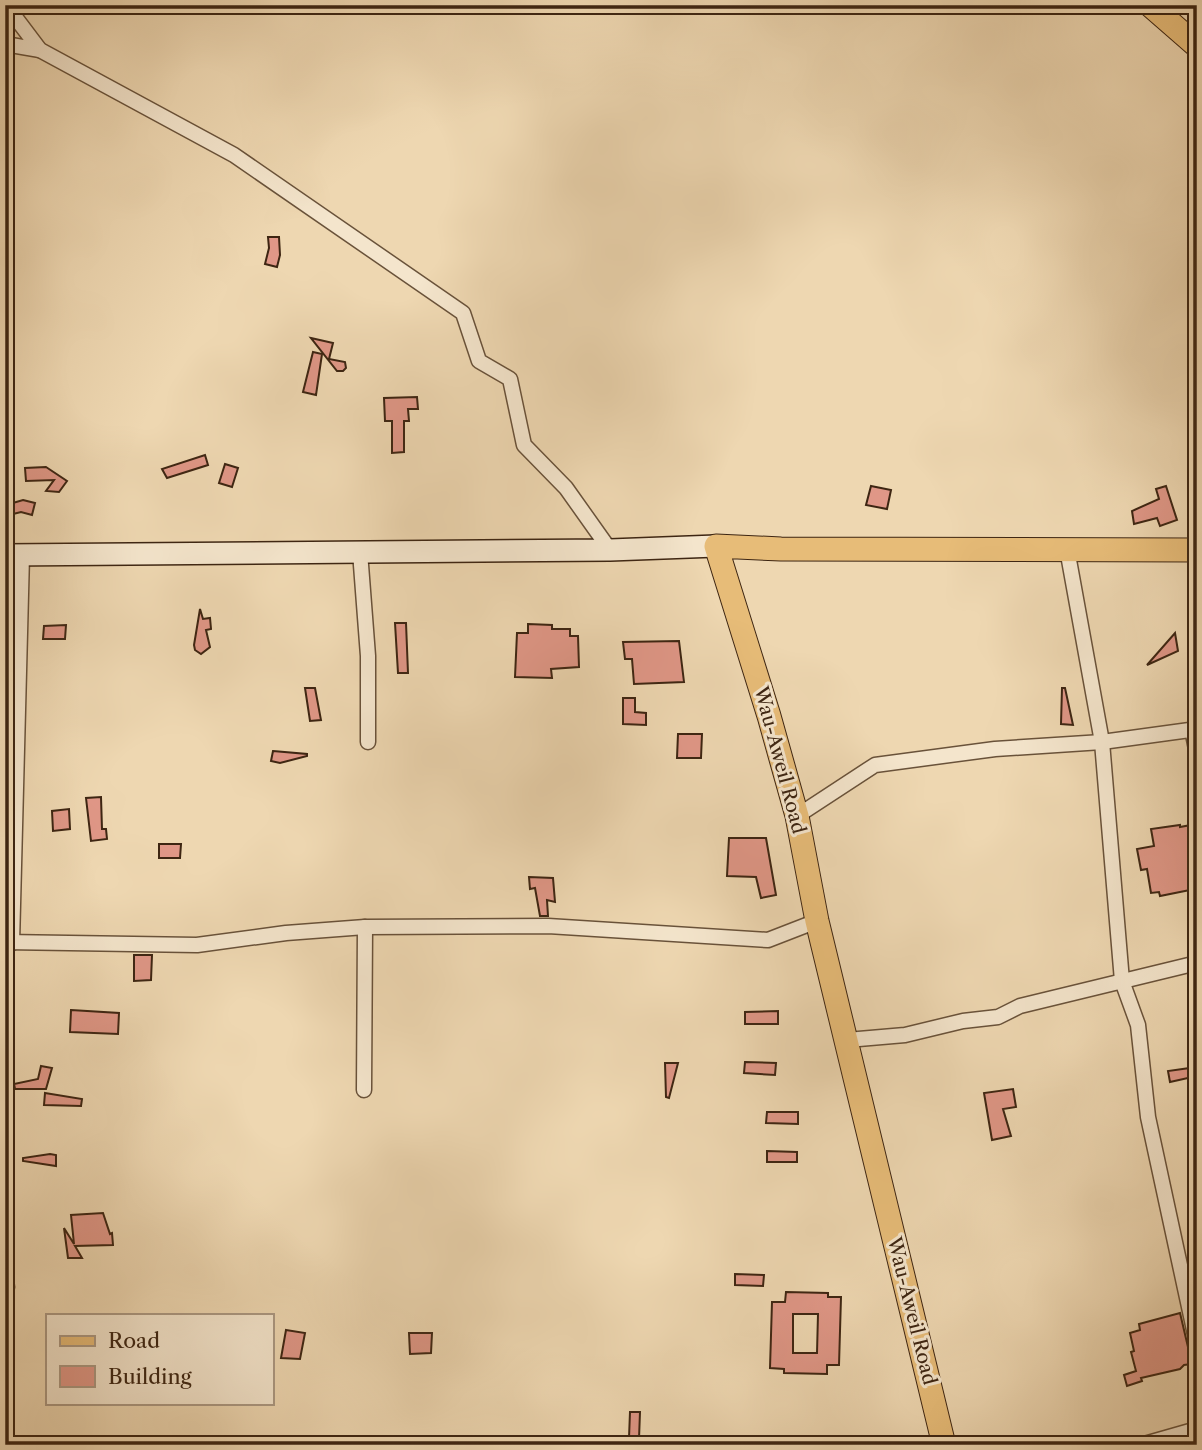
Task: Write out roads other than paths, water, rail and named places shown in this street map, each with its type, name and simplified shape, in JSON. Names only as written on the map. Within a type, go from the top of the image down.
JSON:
[{"type":"main road","points":[[1150,5],[1197,46]]},
{"type":"main road","points":[[716,545],[781,549],[1197,550]]},
{"type":"main road","name":"Wau-Aweil Road","points":[[716,545],[797,816],[817,921],[944,1445]]},
{"type":"street","points":[[6,5],[40,50]]},
{"type":"street","points":[[5,44],[40,50],[234,155],[463,313],[479,361],[510,379],[524,445],[566,488],[610,550]]},
{"type":"street","points":[[716,545],[610,550],[14,555],[8,942],[197,945],[286,933],[365,927],[548,926],[768,940],[817,921]]},
{"type":"street","points":[[1066,549],[1102,742],[1122,981],[1138,1025],[1148,1116],[1197,1344]]},
{"type":"street","points":[[360,552],[368,656],[368,742]]},
{"type":"street","points":[[797,816],[876,765],[995,749],[1102,742],[1194,729],[1197,754]]},
{"type":"street","points":[[364,1090],[365,927]]},
{"type":"street","points":[[847,1040],[905,1035],[963,1021],[998,1017],[1020,1006],[1197,963]]},
{"type":"street","points":[[1141,1445],[1197,1429]]}]
